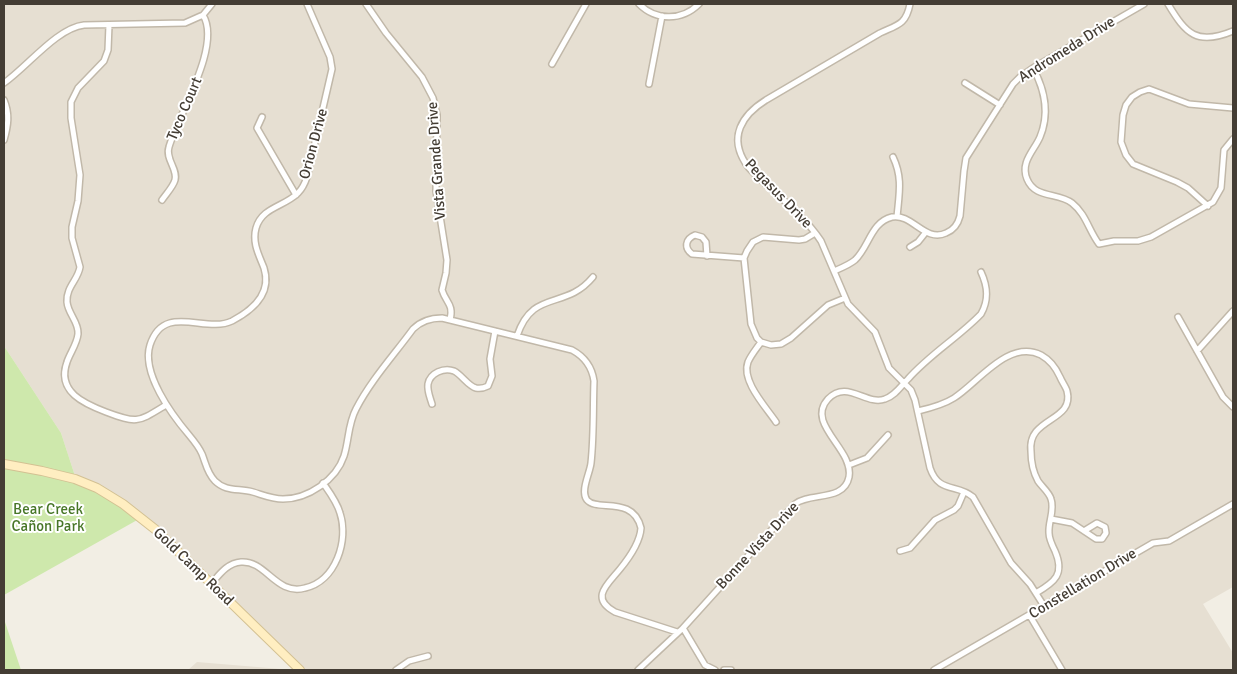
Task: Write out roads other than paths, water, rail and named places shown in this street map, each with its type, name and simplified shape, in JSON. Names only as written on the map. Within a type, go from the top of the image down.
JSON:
[{"type":"street","points":[[4,83],[69,30],[79,26],[185,23],[203,15],[212,4]]},
{"type":"street","name":"Orion Drive","points":[[307,4],[330,57],[332,69],[307,177],[302,188],[296,195],[267,211],[257,224],[254,240],[266,280],[262,297],[254,306],[231,322],[222,324],[185,320],[172,322],[161,329],[153,338],[149,350],[149,362],[156,385],[166,405],[198,447],[210,476],[224,488],[248,491],[272,498],[288,499],[303,496],[323,484],[336,471],[342,461],[349,424],[356,408],[413,329],[421,322],[430,318],[450,320]]},
{"type":"street","name":"Vista Grande Drive","points":[[366,4],[386,33],[422,76],[434,98],[437,115],[436,191],[447,267],[442,290],[452,307],[450,320]]},
{"type":"street","points":[[552,64],[586,4]]},
{"type":"street","points":[[638,4],[648,12],[662,16],[676,16],[689,12],[699,4]]},
{"type":"street","name":"Pegasus Drive","points":[[910,4],[907,15],[898,26],[880,33],[757,105],[746,116],[739,129],[739,149],[745,163],[816,233],[851,308],[875,332],[889,368],[914,394],[930,468],[934,478],[943,486],[970,494],[1011,563],[1028,581],[1044,606]]},
{"type":"street","name":"Andromeda Drive","points":[[926,232],[942,235],[951,230],[958,222],[966,158],[1016,80],[1033,68],[1144,4]]},
{"type":"street","points":[[1168,4],[1181,25],[1198,36],[1212,38],[1233,31]]},
{"type":"street","name":"Tyco Court","points":[[162,200],[173,184],[175,177],[167,153],[172,127],[202,67],[208,30],[203,15]]},
{"type":"street","points":[[649,84],[662,16]]},
{"type":"street","points":[[109,25],[108,50],[104,61],[78,88],[71,102],[71,118],[80,175],[72,238],[80,267],[69,288],[67,297],[68,307],[77,326],[78,335],[66,364],[65,377],[70,389],[80,402],[127,420],[142,420],[166,405]]},
{"type":"street","points":[[1033,68],[1042,86],[1046,111],[1040,138],[1026,162],[1027,179],[1038,192],[1063,198],[1074,204],[1083,214],[1098,243],[1102,244],[1119,240],[1138,241],[1151,237],[1208,206],[1220,193],[1224,150],[1233,139]]},
{"type":"street","points":[[965,83],[1000,105]]},
{"type":"street","points":[[1208,206],[1188,188],[1178,182],[1133,164],[1121,142],[1123,115],[1126,105],[1132,96],[1149,90],[1189,104],[1233,108]]},
{"type":"street","points":[[4,100],[8,121],[4,140]]},
{"type":"street","points":[[262,117],[257,128],[296,195]]},
{"type":"street","points":[[893,158],[899,170],[900,181],[897,217]]},
{"type":"street","points":[[834,271],[856,259],[879,224],[886,219],[897,217],[908,221],[926,232],[918,242],[910,246]]},
{"type":"street","points":[[816,233],[799,240],[763,237],[754,242],[744,258],[751,324],[754,334],[761,342],[771,346],[786,342],[828,305],[845,298]]},
{"type":"street","points":[[707,256],[706,242],[702,237],[695,236],[689,238],[686,245],[689,252],[693,255],[707,256],[744,258]]},
{"type":"street","points":[[888,435],[867,458],[849,465],[823,422],[822,413],[827,400],[837,393],[848,391],[874,400],[884,400],[894,395],[919,366],[981,314],[985,308],[988,296],[981,272]]},
{"type":"street","points":[[517,336],[524,319],[531,310],[542,304],[574,294],[593,277]]},
{"type":"street","points":[[1197,351],[1233,311]]},
{"type":"street","points":[[1178,317],[1223,397],[1233,407]]},
{"type":"street","points":[[450,320],[572,350],[583,358],[591,369],[594,381],[592,454],[584,491],[586,499],[592,504],[623,508],[634,515],[641,528],[639,539],[632,552],[604,588],[602,597],[610,609],[615,612],[677,632]]},
{"type":"street","points":[[432,404],[428,384],[433,375],[442,370],[454,371],[474,388],[488,386],[492,376],[490,359],[495,331]]},
{"type":"street","points":[[761,342],[748,361],[747,377],[776,422]]},
{"type":"street","points":[[918,411],[936,407],[956,397],[992,366],[1013,354],[1027,351],[1045,357],[1056,369],[1068,396],[1063,411],[1037,429],[1031,441],[1030,452],[1036,476],[1052,501],[1049,534],[1059,561],[1058,572],[1051,584],[1036,593]]},
{"type":"street","name":"Gold Camp Road","points":[[4,464],[42,470],[76,479],[110,495],[143,519],[300,670]]},
{"type":"street","name":"Bonne Vista Drive","points":[[638,670],[682,628],[794,504],[807,498],[835,493],[844,486],[849,477],[849,465]]},
{"type":"street","points":[[211,584],[228,567],[242,562],[254,564],[280,585],[292,589],[305,588],[322,580],[332,568],[340,552],[343,528],[337,505],[323,484]]},
{"type":"street","points":[[900,552],[910,548],[935,520],[954,510],[958,506],[964,492]]},
{"type":"street","name":"Constellation Drive","points":[[934,670],[1153,543],[1169,541],[1233,504]]},
{"type":"street","points":[[1051,518],[1068,522],[1084,531]]},
{"type":"street","points":[[1030,616],[1062,670]]},
{"type":"street","points":[[682,628],[705,665],[715,670]]},
{"type":"street","points":[[396,670],[408,661],[428,656]]},
{"type":"street","points":[[724,670],[732,670]]},
{"type":"park label","name":"Bear Creek Cañon Park","points":[[48,518]]}]
